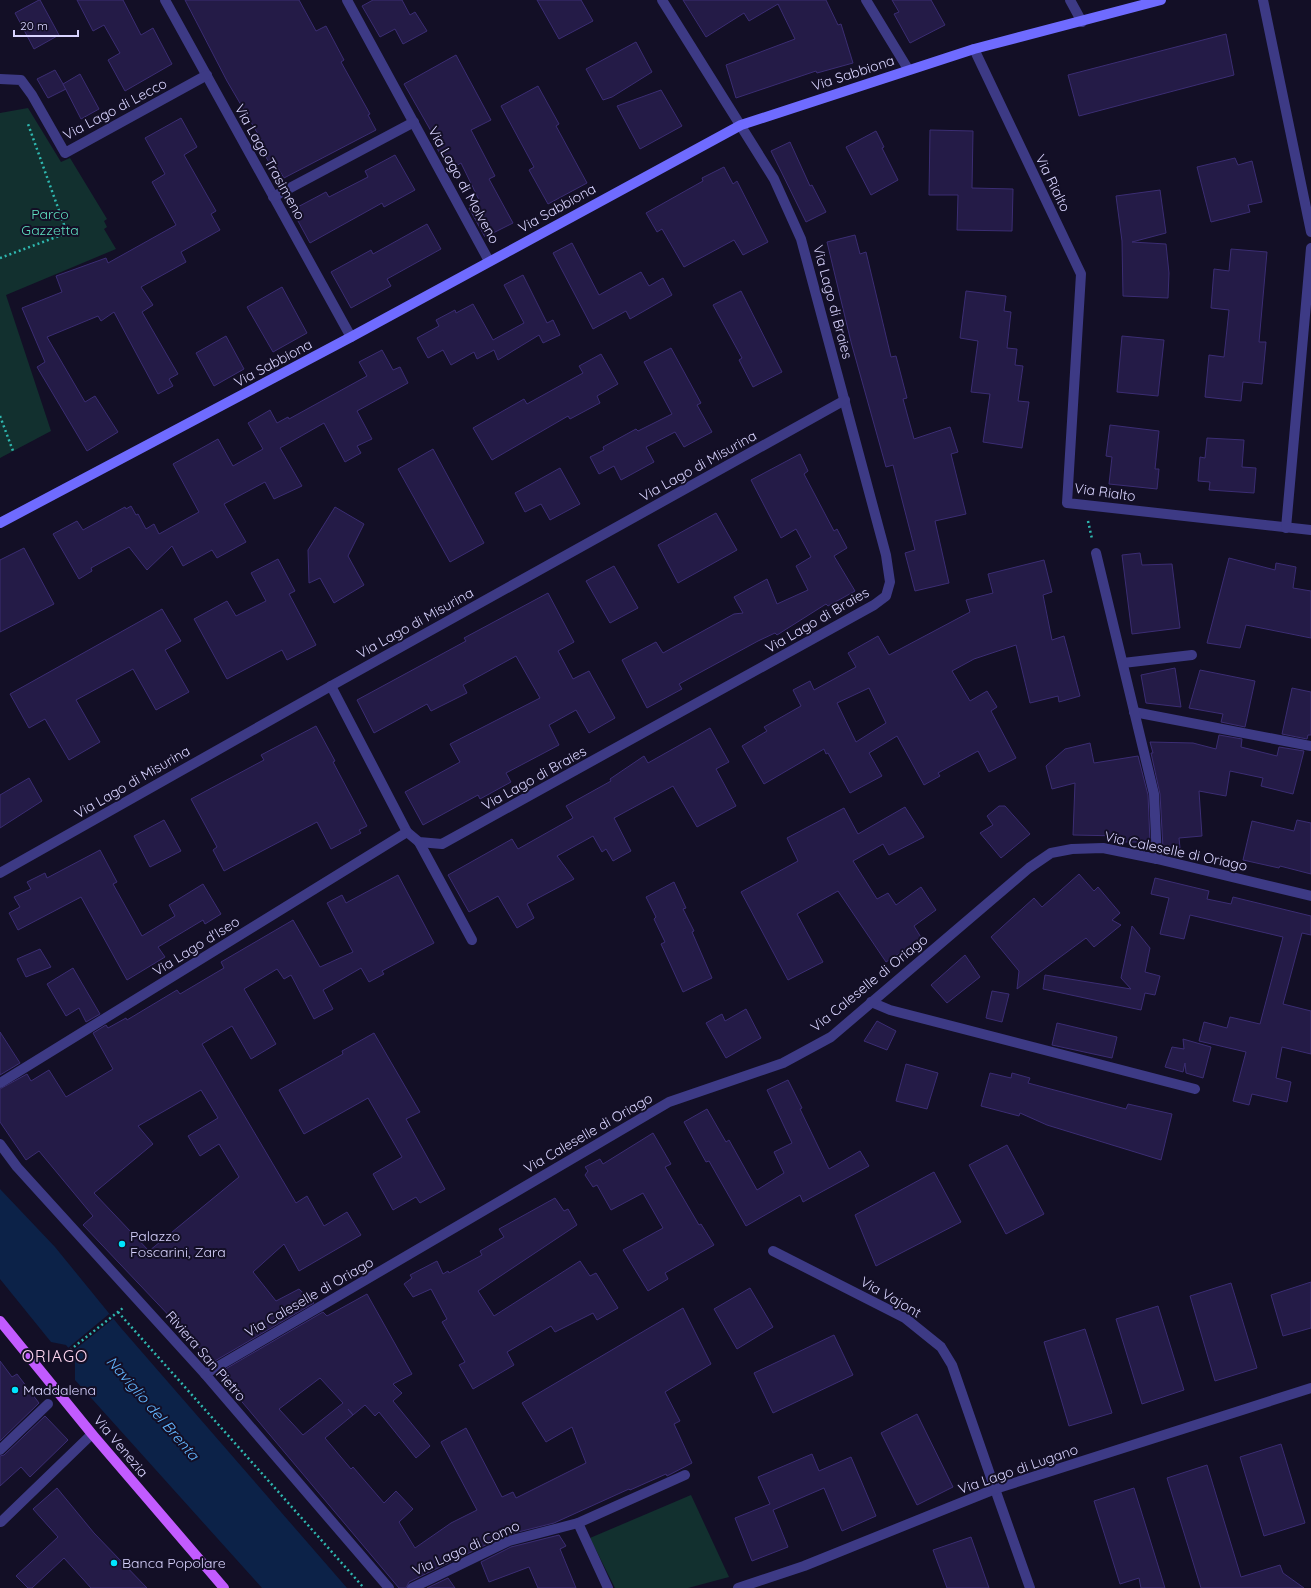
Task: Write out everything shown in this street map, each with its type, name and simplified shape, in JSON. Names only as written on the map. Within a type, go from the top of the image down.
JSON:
[{"type":"main road","name":"Via Venezia","points":[[0,1321],[92,1434],[224,1588]]},
{"type":"street","name":"Via Lago Trasimeno","points":[[165,0],[351,337]]},
{"type":"street","name":"Via Lago di Molveno","points":[[347,0],[490,260]]},
{"type":"street","name":"Via Lago di Braies","points":[[420,842],[442,844],[874,605],[886,596],[890,582],[886,555],[801,239],[774,179],[662,0]]},
{"type":"street","points":[[866,0],[908,69]]},
{"type":"street","points":[[1070,0],[1082,22]]},
{"type":"street","name":"Via Sabbiona","points":[[0,523],[351,337],[490,260],[741,125],[908,69],[974,49],[1162,0]]},
{"type":"street","points":[[1263,0],[1311,232]]},
{"type":"street","name":"Via Rialto","points":[[974,49],[1081,274],[1067,503],[1311,530]]},
{"type":"street","name":"Via Lago di Lecco","points":[[0,79],[21,80],[32,95],[66,153],[207,75]]},
{"type":"street","name":"Via Lago di Molveno","points":[[274,197],[414,122]]},
{"type":"street","points":[[1286,528],[1311,248]]},
{"type":"street","name":"Via Lago di Misurina","points":[[0,873],[330,686],[845,400]]},
{"type":"street","points":[[1096,553],[1154,794],[1157,859]]},
{"type":"street","points":[[1123,663],[1192,655]]},
{"type":"street","points":[[330,686],[407,832],[420,842],[472,940]]},
{"type":"street","points":[[1134,712],[1311,746]]},
{"type":"street","name":"Via Lago d'Iseo","points":[[0,1083],[407,832]]},
{"type":"street","name":"Via Caleselle di Oriago","points":[[204,1374],[669,1102],[783,1063],[830,1037],[1029,868],[1052,853],[1072,849],[1103,848],[1157,859],[1311,896]]},
{"type":"street","points":[[871,1002],[890,1010],[1195,1089]]},
{"type":"street","name":"Riviera San Pietro","points":[[0,1144],[17,1167],[204,1374],[389,1588]]},
{"type":"street","name":"Via Vajont","points":[[773,1251],[905,1318],[941,1347],[952,1365],[1030,1588]]},
{"type":"street","name":"Via Lago di Lugano","points":[[738,1588],[819,1560],[995,1489],[1311,1388]]},
{"type":"street","points":[[0,1450],[48,1404]]},
{"type":"street","points":[[1,1522],[92,1434]]},
{"type":"street","name":"Via Lago di Como","points":[[412,1588],[509,1542],[578,1523],[685,1475]]},
{"type":"street","points":[[578,1523],[608,1588]]},
{"type":"path","points":[[0,258],[67,233],[26,116]]},
{"type":"path","points":[[0,416],[13,452]]},
{"type":"path","points":[[1084,505],[1096,553]]},
{"type":"path","points":[[118,1312],[364,1588]]},
{"type":"path","points":[[70,1350],[112,1317]]},
{"type":"green space","name":"Parco Gazzetta","points":[[28,108],[61,162],[70,158],[107,219],[104,221],[107,227],[104,229],[116,249],[6,295],[51,431],[0,458],[0,113]]},
{"type":"green space","points":[[691,1495],[729,1577],[688,1588],[615,1588],[590,1538]]},
{"type":"water","name":"Naviglio del Brenta","points":[[0,1189],[55,1247],[121,1328],[347,1588],[262,1588],[75,1380],[75,1356],[66,1345],[51,1342],[0,1279]]},
{"type":"pier","points":[[109,1314],[113,1319],[72,1352],[68,1348]]},
{"type":"building","points":[[39,0],[59,35],[34,49],[15,13]]},
{"type":"building","points":[[77,0],[123,0],[141,35],[153,28],[172,64],[125,91],[108,60],[120,53],[104,25],[93,31]]},
{"type":"building","points":[[185,0],[299,0],[316,31],[326,26],[344,60],[341,62],[370,114],[368,115],[376,130],[284,178],[275,163],[271,166],[261,148],[265,146],[227,81]]},
{"type":"building","points":[[373,0],[402,0],[410,15],[415,12],[427,31],[403,44],[395,29],[380,37],[362,6]]},
{"type":"building","points":[[537,0],[581,0],[593,21],[559,39]]},
{"type":"building","points":[[683,0],[826,0],[838,25],[841,24],[853,63],[817,73],[816,71],[736,98],[726,65],[795,39],[778,4],[749,21],[744,13],[706,37]]},
{"type":"building","points":[[892,0],[931,0],[945,25],[910,43],[894,14],[899,12]]},
{"type":"building","points":[[1226,34],[1234,75],[1079,116],[1068,75]]},
{"type":"building","points":[[636,42],[652,72],[612,97],[603,100],[586,69]]},
{"type":"building","points":[[456,55],[491,120],[471,130],[495,176],[489,179],[513,223],[485,237],[469,208],[480,202],[461,163],[449,170],[432,139],[435,138],[404,84]]},
{"type":"building","points":[[55,70],[66,89],[48,98],[37,79]]},
{"type":"building","points":[[80,74],[99,109],[81,119],[63,84]]},
{"type":"building","points":[[538,86],[559,124],[556,126],[587,183],[548,204],[529,170],[534,167],[501,106]]},
{"type":"building","points":[[661,90],[682,126],[640,149],[617,106]]},
{"type":"building","points":[[181,118],[197,147],[184,155],[216,211],[211,214],[220,230],[181,252],[186,262],[141,287],[153,305],[142,312],[178,374],[169,379],[173,386],[158,394],[114,312],[101,321],[98,316],[47,337],[85,402],[95,396],[118,432],[87,451],[37,367],[45,362],[22,308],[62,292],[56,276],[106,258],[108,263],[176,225],[152,182],[165,174],[145,138]]},
{"type":"building","points":[[930,130],[973,131],[972,188],[1013,189],[1012,231],[957,230],[958,195],[929,195]]},
{"type":"building","points":[[876,131],[884,147],[882,148],[898,180],[871,195],[846,147]]},
{"type":"building","points":[[790,142],[810,186],[812,185],[826,212],[806,222],[771,151]]},
{"type":"building","points":[[395,155],[415,190],[384,207],[382,203],[310,243],[292,210],[326,192],[329,197],[368,177],[365,171]]},
{"type":"building","points":[[1235,158],[1238,165],[1252,161],[1262,202],[1248,205],[1250,212],[1211,222],[1197,167]]},
{"type":"building","points":[[724,167],[733,184],[737,181],[768,242],[743,255],[734,240],[684,267],[662,229],[657,232],[646,213],[703,181],[702,178]]},
{"type":"building","points":[[1160,190],[1166,233],[1132,242],[1166,244],[1169,273],[1168,298],[1123,296],[1122,241],[1116,196]]},
{"type":"building","points":[[427,224],[441,249],[387,279],[391,286],[351,308],[331,272],[371,250],[373,254]]},
{"type":"building","points":[[855,235],[860,254],[866,252],[891,357],[896,356],[907,398],[903,399],[914,439],[950,427],[958,452],[951,454],[966,514],[935,521],[949,583],[915,591],[905,553],[915,550],[893,465],[886,467],[851,342],[827,242]]},
{"type":"building","points":[[572,243],[599,295],[641,272],[649,286],[663,278],[672,295],[630,319],[626,311],[593,329],[553,253]]},
{"type":"building","points":[[1231,249],[1267,252],[1259,342],[1266,342],[1262,384],[1243,382],[1241,401],[1205,397],[1209,355],[1224,357],[1229,310],[1211,308],[1214,269],[1229,271]]},
{"type":"building","points":[[523,275],[547,323],[553,320],[560,335],[543,343],[539,335],[498,360],[494,350],[477,359],[474,352],[451,365],[443,350],[428,358],[417,338],[439,326],[436,320],[455,310],[456,313],[473,304],[493,340],[524,323],[504,285]]},
{"type":"building","points":[[282,287],[307,333],[273,352],[247,307]]},
{"type":"building","points":[[741,291],[782,372],[753,387],[739,360],[742,358],[713,305]]},
{"type":"building","points":[[966,291],[1006,296],[1004,311],[1011,312],[1007,348],[1017,349],[1015,365],[1023,366],[1018,401],[1029,402],[1022,448],[983,442],[990,394],[971,392],[978,341],[960,338]]},
{"type":"building","points":[[226,336],[244,369],[214,386],[196,353]]},
{"type":"building","points":[[1122,336],[1164,340],[1158,396],[1117,392]]},
{"type":"building","points":[[671,348],[701,403],[697,405],[712,432],[684,447],[675,432],[646,447],[654,462],[621,480],[614,466],[599,474],[590,457],[604,450],[603,447],[636,429],[638,431],[672,414],[644,362]]},
{"type":"building","points":[[382,350],[393,370],[400,367],[408,383],[357,411],[372,439],[357,446],[361,453],[345,462],[324,423],[280,448],[302,486],[274,499],[265,482],[224,504],[246,542],[217,558],[212,550],[183,566],[172,546],[147,570],[129,547],[91,568],[92,571],[79,579],[53,534],[77,521],[83,530],[125,507],[126,509],[131,506],[136,515],[138,514],[146,529],[154,524],[159,534],[199,512],[173,464],[218,439],[233,466],[263,449],[248,423],[270,410],[277,423],[288,417],[289,419],[367,376],[359,362]]},
{"type":"building","points":[[601,354],[618,384],[597,396],[600,403],[570,419],[568,416],[492,460],[473,428],[524,399],[527,404],[583,373],[579,366]]},
{"type":"building","points":[[1110,425],[1159,431],[1155,469],[1159,469],[1157,489],[1109,484],[1112,457],[1106,456]]},
{"type":"building","points":[[1207,438],[1244,440],[1242,467],[1256,468],[1254,493],[1209,490],[1210,482],[1198,481],[1200,457],[1205,458]]},
{"type":"building","points":[[433,449],[484,543],[450,562],[398,469]]},
{"type":"building","points":[[800,454],[808,471],[804,474],[834,531],[837,529],[847,548],[834,556],[855,591],[828,606],[826,604],[777,635],[775,633],[758,641],[679,684],[682,689],[647,708],[622,660],[656,642],[663,653],[734,614],[743,613],[734,597],[767,579],[777,604],[808,590],[796,566],[811,557],[796,529],[781,538],[751,480]]},
{"type":"building","points":[[560,468],[580,504],[550,520],[541,504],[525,512],[515,493]]},
{"type":"building","points":[[335,507],[364,524],[348,556],[364,585],[334,603],[320,578],[309,583],[308,550]]},
{"type":"building","points":[[716,513],[737,550],[678,583],[658,545]]},
{"type":"building","points":[[24,548],[54,604],[0,632],[0,560]]},
{"type":"building","points":[[1140,553],[1142,565],[1172,564],[1180,628],[1132,634],[1122,555]]},
{"type":"building","points":[[1229,558],[1275,570],[1276,563],[1296,567],[1293,588],[1311,591],[1311,638],[1246,625],[1240,648],[1207,643]]},
{"type":"building","points":[[278,559],[295,591],[289,594],[316,645],[287,660],[282,650],[227,679],[194,619],[227,601],[236,616],[266,601],[251,573]]},
{"type":"building","points":[[1044,560],[1052,592],[1043,595],[1052,640],[1064,636],[1080,696],[1059,702],[1058,696],[1030,703],[1016,645],[974,659],[952,671],[970,701],[987,691],[997,707],[991,711],[1016,758],[989,772],[978,751],[938,773],[940,776],[924,785],[897,736],[869,753],[882,776],[850,793],[828,753],[826,754],[824,749],[764,784],[742,746],[767,731],[764,727],[801,706],[793,690],[810,681],[814,690],[856,667],[848,653],[878,636],[889,655],[970,612],[966,600],[993,593],[988,574]],"holes":[[[869,688],[886,723],[856,742],[837,703]]]},
{"type":"building","points":[[614,566],[638,608],[610,623],[586,581]]},
{"type":"building","points":[[548,593],[574,642],[558,651],[573,679],[589,671],[615,718],[589,733],[576,710],[549,725],[559,745],[506,773],[511,782],[480,799],[478,795],[423,825],[405,792],[460,762],[450,744],[540,698],[516,656],[463,685],[467,693],[431,711],[427,704],[374,733],[357,700],[466,641],[464,638]]},
{"type":"building","points":[[162,609],[181,641],[165,650],[189,692],[156,710],[133,669],[76,700],[100,742],[69,760],[45,719],[29,728],[10,694]]},
{"type":"building","points":[[1175,668],[1181,707],[1146,703],[1141,675]]},
{"type":"building","points":[[1200,670],[1255,681],[1245,727],[1221,722],[1223,714],[1189,708]]},
{"type":"building","points":[[1292,688],[1311,692],[1311,735],[1308,735],[1307,739],[1282,734]]},
{"type":"building","points":[[316,726],[335,761],[333,762],[367,826],[359,830],[361,833],[331,849],[317,822],[224,871],[213,850],[217,847],[191,799],[264,760],[261,755]]},
{"type":"building","points":[[710,728],[729,762],[716,769],[736,806],[697,827],[673,786],[614,818],[631,851],[613,861],[606,849],[602,852],[593,836],[557,856],[574,879],[527,904],[534,918],[517,928],[498,896],[469,912],[448,875],[512,839],[518,849],[573,818],[566,806],[611,781],[610,779],[644,756],[648,763]]},
{"type":"building","points":[[1219,735],[1242,739],[1241,747],[1277,756],[1279,747],[1304,751],[1293,794],[1261,786],[1263,778],[1230,771],[1226,796],[1199,791],[1202,836],[1179,838],[1180,848],[1163,848],[1160,794],[1150,742],[1193,743],[1216,749]]},
{"type":"building","points":[[1090,743],[1094,763],[1138,756],[1148,795],[1150,842],[1116,842],[1122,836],[1073,835],[1075,783],[1052,789],[1046,766],[1065,749]]},
{"type":"building","points":[[29,778],[42,801],[0,828],[0,795]]},
{"type":"building","points":[[999,806],[1005,806],[1030,834],[1001,858],[980,833],[993,825],[987,816]]},
{"type":"building","points":[[905,807],[924,837],[889,855],[883,844],[853,861],[877,899],[888,893],[896,905],[921,887],[936,910],[914,926],[922,939],[886,962],[838,891],[797,914],[823,962],[788,980],[741,892],[798,861],[787,838],[844,808],[858,834]]},
{"type":"building","points":[[164,820],[181,851],[150,867],[134,836]]},
{"type":"building","points":[[1297,820],[1311,823],[1311,874],[1280,866],[1279,868],[1243,860],[1252,821],[1294,831]]},
{"type":"building","points":[[100,850],[117,882],[113,884],[142,936],[175,916],[169,905],[203,884],[221,914],[205,924],[203,920],[158,947],[165,957],[127,980],[81,897],[18,930],[9,913],[20,907],[14,897],[31,889],[27,882],[45,873],[47,878]]},
{"type":"building","points":[[1079,874],[1094,891],[1098,887],[1120,913],[1112,920],[1121,925],[1094,947],[1086,938],[1017,989],[1019,971],[991,937],[1034,898],[1042,907]]},
{"type":"building","points":[[398,875],[434,943],[382,971],[384,974],[369,982],[361,968],[323,990],[333,1009],[314,1019],[291,975],[284,979],[277,969],[244,989],[276,1044],[251,1059],[232,1026],[202,1044],[296,1203],[307,1196],[324,1226],[347,1212],[361,1235],[299,1271],[284,1244],[253,1272],[276,1301],[299,1289],[314,1303],[213,1362],[83,1225],[93,1216],[39,1151],[26,1160],[0,1122],[0,1089],[27,1074],[31,1081],[49,1070],[66,1097],[113,1069],[93,1033],[106,1025],[108,1028],[126,1018],[127,1020],[177,990],[180,994],[224,968],[221,962],[293,920],[320,967],[353,952],[327,903],[342,895],[346,903]],"holes":[[[201,1090],[218,1118],[188,1136],[200,1156],[219,1144],[239,1177],[149,1251],[94,1193],[153,1144],[138,1126]]]},
{"type":"building","points":[[1155,878],[1209,891],[1207,899],[1231,904],[1233,897],[1311,916],[1311,935],[1302,933],[1283,1004],[1311,1011],[1311,1054],[1282,1047],[1276,1078],[1291,1082],[1287,1102],[1252,1094],[1249,1105],[1233,1101],[1246,1052],[1199,1041],[1204,1022],[1227,1028],[1230,1017],[1260,1024],[1283,937],[1190,915],[1184,939],[1160,934],[1169,898],[1151,894]]},
{"type":"building","points":[[674,882],[686,908],[683,909],[694,931],[692,932],[712,978],[683,992],[661,944],[665,942],[654,919],[656,917],[646,897]]},
{"type":"building","points":[[1132,926],[1150,948],[1145,972],[1160,976],[1155,995],[1145,993],[1141,1010],[1043,989],[1045,975],[1131,989],[1121,978]]},
{"type":"building","points":[[40,949],[51,967],[26,977],[17,959]]},
{"type":"building","points":[[965,955],[980,977],[947,1003],[931,985]]},
{"type":"building","points":[[73,968],[100,1014],[86,1022],[79,1008],[66,1016],[47,984]]},
{"type":"building","points":[[992,991],[1009,994],[1002,1022],[986,1018]]},
{"type":"building","points":[[746,1009],[761,1038],[726,1058],[706,1023],[722,1014],[725,1021]]},
{"type":"building","points":[[877,1021],[896,1031],[887,1050],[864,1041]]},
{"type":"building","points":[[1057,1023],[1117,1037],[1112,1058],[1052,1045]]},
{"type":"building","points":[[0,1032],[20,1063],[0,1075]]},
{"type":"building","points":[[374,1033],[420,1112],[406,1119],[445,1189],[420,1203],[416,1197],[393,1210],[373,1174],[402,1157],[368,1098],[304,1134],[279,1090],[343,1054],[342,1051]]},
{"type":"building","points":[[1183,1039],[1211,1047],[1203,1078],[1186,1073],[1185,1063],[1183,1072],[1165,1067],[1172,1047],[1184,1049]]},
{"type":"building","points":[[906,1064],[938,1073],[927,1109],[896,1101]]},
{"type":"building","points":[[990,1073],[1011,1078],[1012,1073],[1030,1078],[1028,1083],[1126,1109],[1128,1104],[1172,1114],[1161,1160],[1047,1125],[1020,1113],[1019,1116],[981,1106]]},
{"type":"building","points":[[788,1080],[802,1108],[800,1109],[829,1169],[860,1151],[869,1166],[803,1202],[800,1195],[746,1226],[709,1161],[706,1162],[684,1122],[707,1109],[726,1142],[729,1140],[757,1190],[784,1173],[774,1152],[792,1143],[767,1090]]},
{"type":"building","points":[[653,1133],[671,1164],[665,1167],[699,1225],[701,1224],[714,1245],[665,1273],[668,1279],[648,1291],[623,1250],[663,1228],[643,1193],[611,1210],[597,1185],[593,1187],[585,1175],[588,1171],[585,1167],[600,1159],[603,1164]]},
{"type":"building","points":[[1007,1145],[1044,1214],[1006,1234],[969,1165]]},
{"type":"building","points":[[934,1172],[961,1222],[876,1266],[855,1215]]},
{"type":"building","points":[[555,1198],[564,1211],[568,1209],[577,1225],[478,1291],[494,1316],[580,1261],[590,1276],[596,1273],[618,1308],[597,1320],[593,1313],[555,1332],[551,1326],[507,1352],[514,1365],[473,1389],[459,1365],[465,1362],[442,1322],[447,1319],[431,1289],[413,1297],[404,1284],[412,1278],[410,1275],[437,1261],[443,1274],[448,1271],[449,1273],[482,1255],[480,1251],[504,1237],[499,1229]]},
{"type":"building","points":[[1311,1282],[1311,1328],[1283,1336],[1271,1295]]},
{"type":"building","points":[[1231,1283],[1257,1368],[1215,1381],[1190,1296]]},
{"type":"building","points":[[750,1288],[773,1327],[737,1349],[714,1309]]},
{"type":"building","points":[[367,1294],[412,1374],[393,1384],[402,1393],[393,1401],[430,1446],[416,1458],[379,1412],[375,1416],[365,1405],[325,1438],[351,1469],[353,1467],[384,1503],[396,1491],[413,1509],[399,1522],[415,1548],[451,1523],[477,1510],[441,1442],[466,1428],[502,1497],[513,1492],[516,1498],[586,1463],[572,1427],[546,1442],[522,1403],[683,1308],[711,1364],[665,1392],[680,1421],[674,1424],[692,1463],[667,1476],[666,1474],[630,1490],[629,1489],[554,1523],[506,1535],[409,1582],[406,1588],[399,1588],[221,1377],[225,1374],[222,1371],[323,1312],[327,1316]],"holes":[[[320,1378],[343,1403],[303,1435],[279,1409]]]},
{"type":"building","points":[[1158,1306],[1184,1390],[1142,1404],[1116,1319]]},
{"type":"building","points":[[1085,1329],[1112,1413],[1069,1426],[1044,1342]]},
{"type":"building","points":[[834,1335],[853,1375],[773,1413],[754,1373]]},
{"type":"building","name":"Maddalena","points":[[0,1361],[12,1377],[17,1374],[39,1403],[0,1441]]},
{"type":"building","points":[[917,1414],[953,1487],[917,1505],[881,1433]]},
{"type":"building","points":[[45,1416],[68,1440],[30,1477],[21,1467],[0,1486],[0,1456],[4,1455]]},
{"type":"building","points":[[1281,1444],[1305,1523],[1264,1536],[1240,1457]]},
{"type":"building","points":[[812,1454],[819,1471],[851,1457],[876,1516],[842,1531],[824,1488],[773,1510],[788,1547],[752,1561],[735,1518],[770,1504],[758,1477]]},
{"type":"building","points":[[1207,1465],[1241,1577],[1280,1565],[1283,1573],[1304,1588],[1201,1588],[1167,1478]]},
{"type":"building","points":[[57,1488],[94,1533],[147,1588],[91,1588],[64,1558],[32,1588],[28,1588],[16,1576],[58,1537],[33,1509]]},
{"type":"building","points":[[1134,1488],[1165,1588],[1141,1588],[1139,1578],[1120,1584],[1094,1501]]},
{"type":"building","points":[[559,1535],[566,1546],[560,1549],[576,1588],[538,1588],[529,1567],[489,1582],[481,1562],[511,1547]]},
{"type":"building","points":[[971,1537],[989,1588],[947,1588],[933,1550]]},
{"type":"building","points":[[448,1578],[455,1588],[427,1588]]},
{"type":"place","name":"Palazzo Foscarini, Zara","points":[[122,1244]]},
{"type":"place","name":"Maddalena","points":[[15,1390]]},
{"type":"place","name":"Banca Popolare","points":[[114,1563]]},
{"type":"district","name":"ORIAGO","points":[[55,1356]]}]
